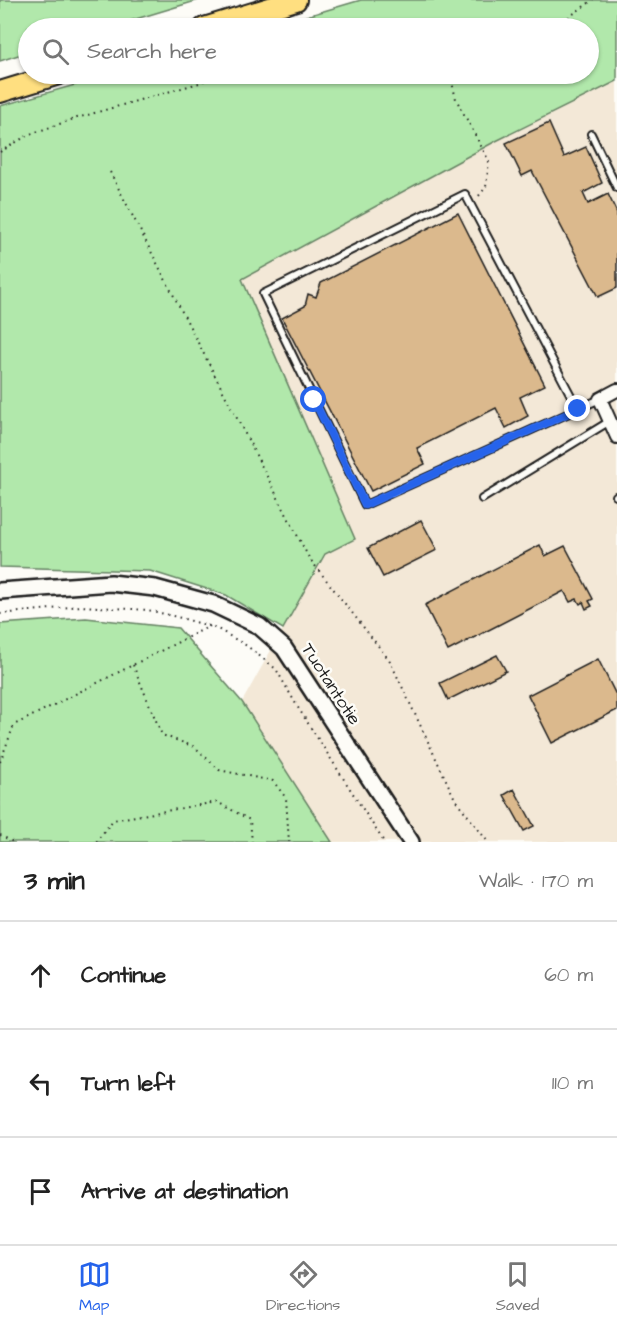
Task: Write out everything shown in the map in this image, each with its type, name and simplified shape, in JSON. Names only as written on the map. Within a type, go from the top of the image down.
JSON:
[{"type":"main road","points":[[237,18],[296,0]]},
{"type":"main road","points":[[0,92],[26,84]]},
{"type":"street","points":[[617,390],[600,399],[617,437]]},
{"type":"street","name":"Tuotantotie","points":[[0,591],[111,583],[155,588],[213,604],[258,626],[284,648],[411,842]]},
{"type":"lane","points":[[591,134],[617,188]]},
{"type":"lane","points":[[578,409],[465,194],[263,294],[365,505],[578,409],[600,399]]},
{"type":"lane","points":[[482,499],[609,421]]},
{"type":"path","points":[[568,18],[593,0]]},
{"type":"path","points":[[0,152],[30,134],[196,84]]},
{"type":"path","points":[[452,84],[456,99],[489,161],[486,187],[472,207]]},
{"type":"path","points":[[110,172],[309,558],[390,661],[455,799],[488,842]]},
{"type":"path","points":[[0,614],[81,606],[148,610],[216,628],[247,646],[276,669],[384,842]]},
{"type":"path","points":[[0,762],[14,725],[210,626]]},
{"type":"path","points":[[133,665],[162,735],[195,747],[219,770],[273,781],[286,798],[289,842]]},
{"type":"path","points":[[96,842],[113,820],[217,802],[250,820],[252,842]]},
{"type":"path","points":[[0,835],[13,842]]},
{"type":"shaded area","points":[[617,81],[617,842],[332,842],[242,702],[325,554],[355,539],[242,279],[496,141]]},
{"type":"green space","points":[[0,0],[199,0],[139,18],[18,18],[18,55],[0,61]]},
{"type":"green space","points":[[361,0],[617,0],[617,81],[496,141],[242,279],[355,539],[325,554],[283,629],[226,595],[150,571],[0,567],[0,106],[78,84],[599,84],[599,18],[300,18]]},
{"type":"green space","points":[[86,618],[178,628],[242,702],[332,842],[0,842],[0,624]]},
{"type":"building","points":[[549,123],[564,157],[586,147],[602,183],[583,193],[588,204],[608,194],[617,213],[617,288],[598,297],[532,171],[522,176],[506,143]]},
{"type":"building","points":[[458,213],[545,385],[520,397],[528,416],[506,428],[496,408],[417,448],[425,464],[371,491],[282,318],[305,306],[308,294],[316,297],[321,283]]},
{"type":"building","points":[[421,520],[437,550],[383,577],[368,548]]},
{"type":"building","points":[[540,545],[545,556],[565,546],[593,599],[589,601],[592,606],[586,609],[583,602],[580,604],[577,599],[570,602],[564,591],[448,651],[425,605]]},
{"type":"building","points":[[497,655],[506,671],[448,700],[440,683]]},
{"type":"building","points":[[598,659],[617,697],[617,710],[552,743],[528,695]]},
{"type":"building","points":[[514,789],[534,826],[524,831],[504,795]]},
{"type":"route","points":[[314,400],[365,505],[578,409]]}]
